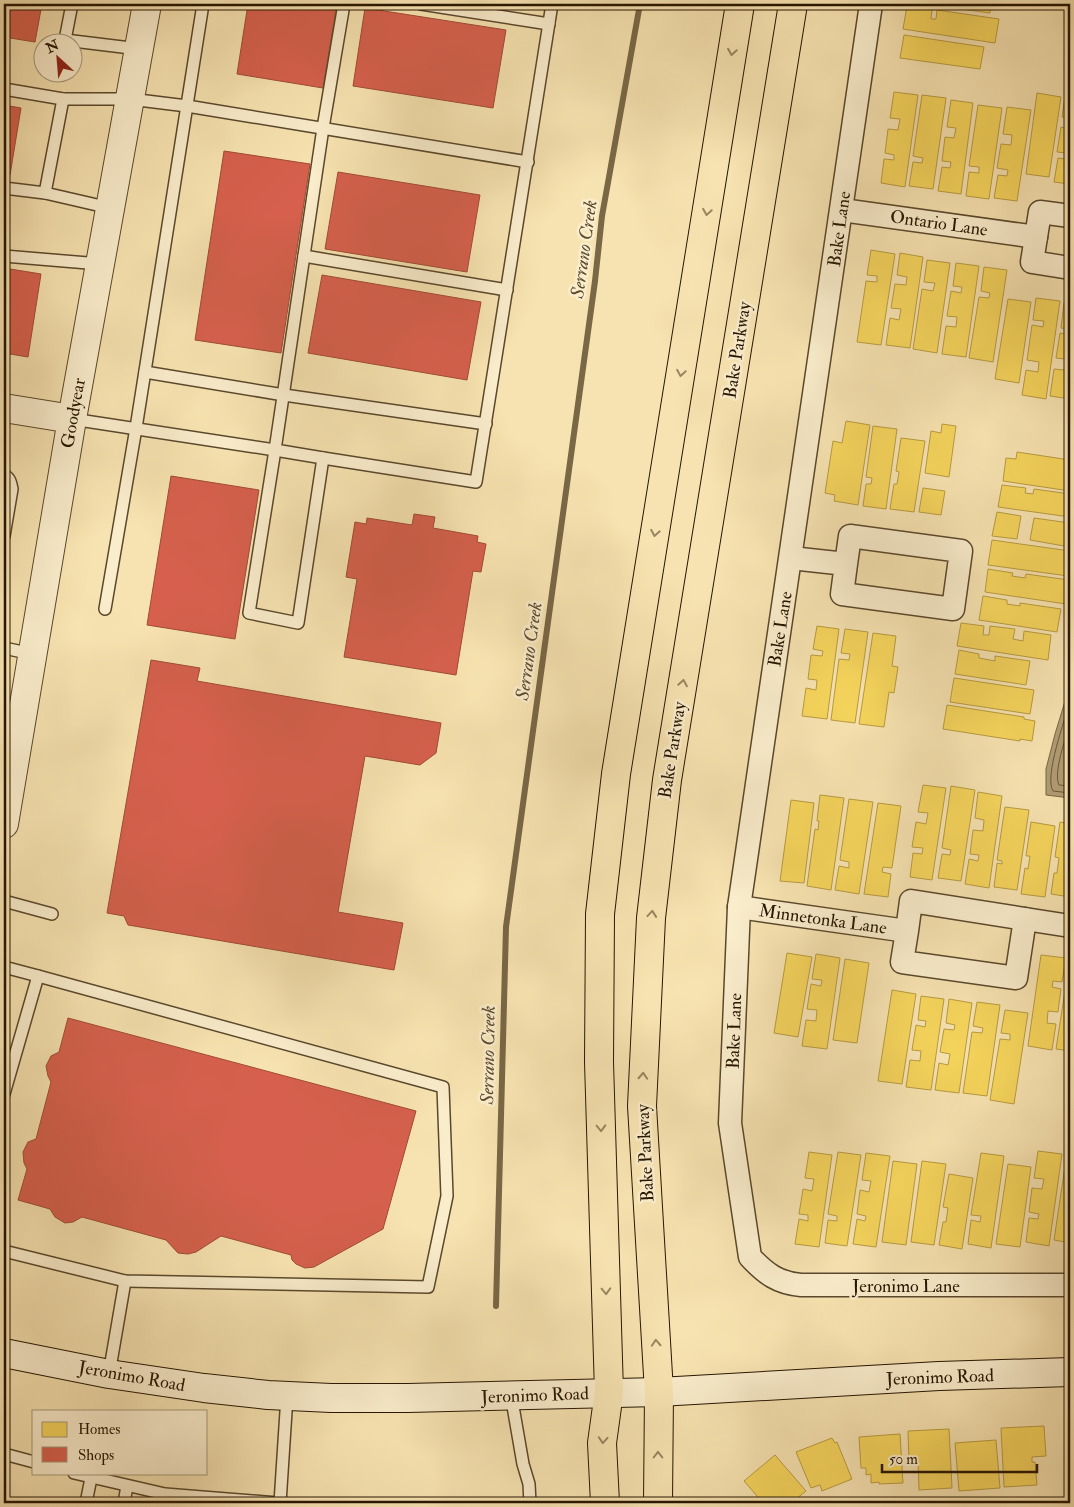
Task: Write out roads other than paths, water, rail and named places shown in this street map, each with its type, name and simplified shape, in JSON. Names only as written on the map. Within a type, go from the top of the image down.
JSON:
[{"type":"main road","name":"Goodyear","points":[[4,824],[17,722],[32,654],[72,419],[147,4]]},
{"type":"main road","points":[[604,1503],[602,1443],[609,1392],[599,1062],[600,914],[616,774],[740,4]]},
{"type":"main road","name":"Bake Parkway","points":[[658,1503],[658,1392],[642,1106],[651,918],[667,780],[793,4]]},
{"type":"main road","points":[[4,408],[72,419]]},
{"type":"main road","name":"Jeronimo Road","points":[[4,1353],[110,1374],[204,1388],[287,1396],[408,1398],[658,1392],[939,1376],[1070,1372]]},
{"type":"street","name":"Bake Lane","points":[[750,1257],[730,1123],[739,907],[871,4]]},
{"type":"street","name":"Ontario Lane","points":[[842,210],[1036,237]]},
{"type":"street","points":[[1070,216],[1040,212],[1032,262],[1070,268]]},
{"type":"street","points":[[850,536],[961,551],[953,609],[842,594],[846,564],[850,536]]},
{"type":"street","points":[[791,558],[846,564]]},
{"type":"street","name":"Minnetonka Lane","points":[[911,901],[1025,919],[1016,978],[902,962],[907,931],[911,901]]},
{"type":"street","name":"Minnetonka Lane","points":[[739,907],[907,931]]},
{"type":"street","points":[[1025,919],[1070,926]]},
{"type":"street","name":"Jeronimo Lane","points":[[750,1257],[763,1271],[786,1284],[1070,1286]]},
{"type":"lane","points":[[72,4],[65,40],[139,48]]},
{"type":"lane","points":[[105,609],[136,428],[203,4]]},
{"type":"lane","points":[[323,458],[298,623],[249,613],[284,395],[323,128],[344,4]]},
{"type":"lane","points":[[421,4],[549,24]]},
{"type":"lane","points":[[72,419],[476,482],[552,4]]},
{"type":"lane","points":[[4,89],[63,99],[130,99],[187,106],[528,162]]},
{"type":"lane","points":[[45,193],[63,99]]},
{"type":"lane","points":[[4,188],[45,193],[110,208]]},
{"type":"lane","points":[[4,256],[100,264]]},
{"type":"lane","points":[[304,256],[507,290]]},
{"type":"lane","points":[[145,372],[284,395],[486,424]]},
{"type":"lane","points":[[4,475],[11,482],[12,489],[4,536]]},
{"type":"lane","points":[[4,648],[32,654]]},
{"type":"lane","points":[[4,901],[52,914]]},
{"type":"lane","points":[[4,967],[442,1087],[447,1196],[428,1287],[125,1281],[4,1252]]},
{"type":"lane","points":[[4,1094],[38,976]]},
{"type":"lane","points":[[110,1374],[125,1281]]},
{"type":"lane","points":[[511,1395],[523,1464],[529,1484],[530,1503]]},
{"type":"lane","points":[[77,1474],[127,1486],[164,1499],[279,1503],[287,1396]]},
{"type":"lane","points":[[4,1454],[32,1461]]},
{"type":"lane","points":[[86,1503],[91,1478]]},
{"type":"lane","points":[[124,1503],[127,1486]]},
{"type":"water","points":[[1070,685],[1070,798],[1046,795],[1046,769]]},
{"type":"waterway","name":"Serrano Creek","points":[[496,1306],[506,927],[595,281],[602,216],[640,4]]}]
